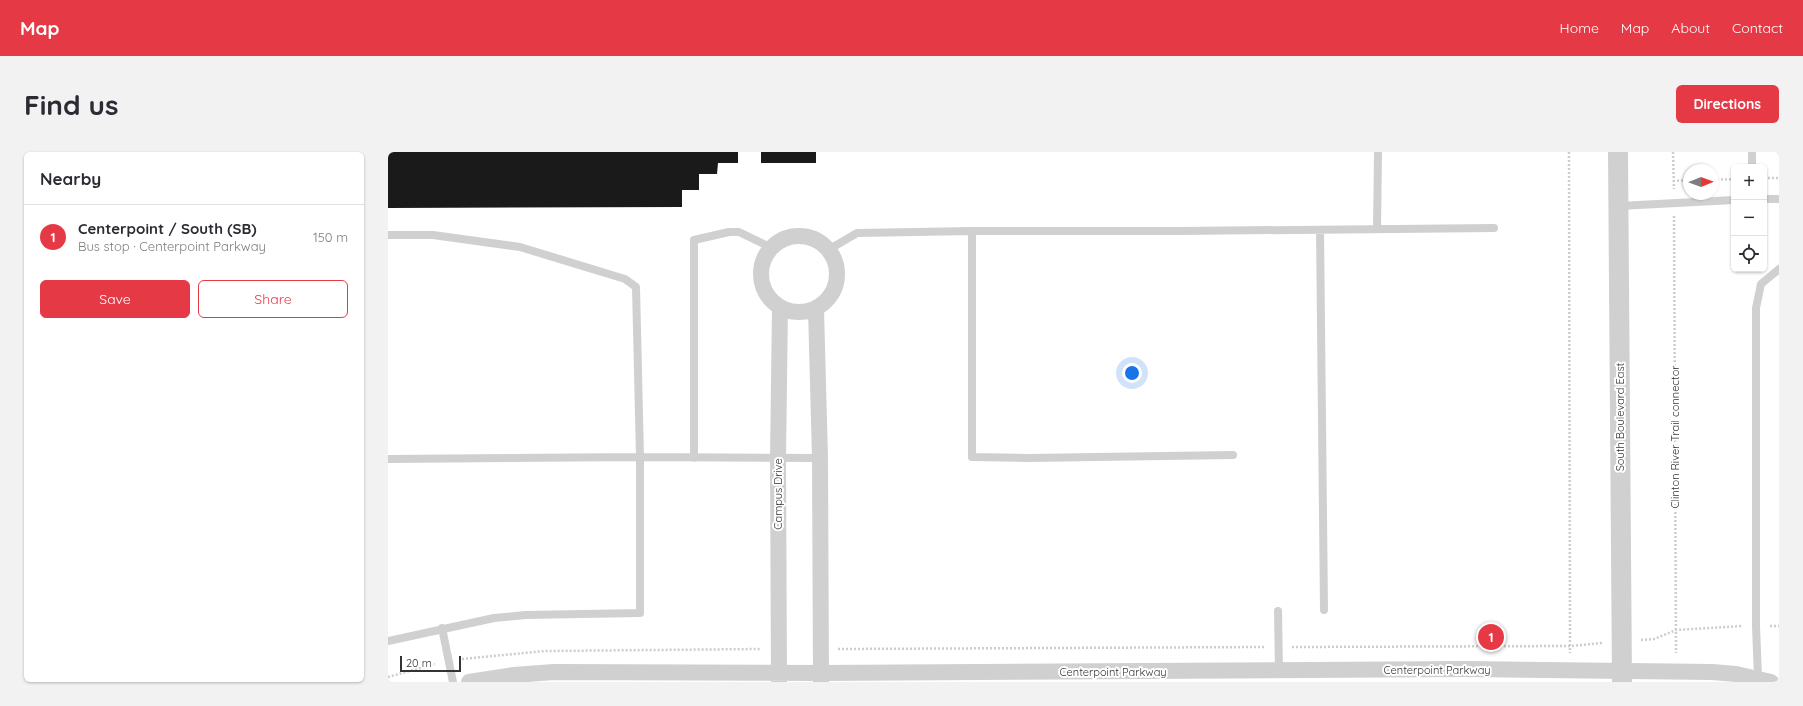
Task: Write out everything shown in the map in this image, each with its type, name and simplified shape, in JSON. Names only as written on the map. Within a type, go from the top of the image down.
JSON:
[{"type":"street","name":"South Boulevard East","points":[[1618,152],[1622,677]]},
{"type":"street","points":[[794,237],[807,237],[819,242],[828,250],[836,265],[837,282],[830,298],[816,309],[798,312],[780,307],[768,295],[762,279],[763,262],[772,248],[782,240],[794,237]]},
{"type":"street","name":"Campus Drive","points":[[779,678],[778,458],[780,307]]},
{"type":"street","points":[[816,309],[820,458],[821,678]]},
{"type":"street","name":"Centerpoint Parkway","points":[[469,682],[514,675],[554,672],[617,677],[821,678],[1260,670],[1466,676],[1622,677],[1712,672],[1762,681]]},
{"type":"street","points":[[1225,682],[1260,670]]},
{"type":"lane","points":[[1377,229],[1378,152]]},
{"type":"lane","points":[[1752,152],[1752,164]]},
{"type":"lane","points":[[1767,199],[1779,198]]},
{"type":"lane","points":[[1618,206],[1731,200]]},
{"type":"lane","points":[[828,250],[857,233],[1494,228]]},
{"type":"lane","points":[[1320,230],[1324,610]]},
{"type":"lane","points":[[972,231],[972,457],[1028,458],[1233,455]]},
{"type":"lane","points":[[694,458],[694,240],[729,232],[739,232],[772,248]]},
{"type":"lane","points":[[388,235],[433,235],[520,247],[625,279],[636,287],[640,457],[640,613],[525,615],[494,618],[442,628],[388,641]]},
{"type":"lane","points":[[1762,681],[1756,626],[1756,308],[1761,284],[1779,269]]},
{"type":"lane","points":[[388,459],[640,457],[820,458]]},
{"type":"lane","points":[[1278,611],[1279,671]]},
{"type":"lane","points":[[442,628],[453,682]]},
{"type":"path","points":[[1569,152],[1570,653]]},
{"type":"path","points":[[1673,152],[1674,190]]},
{"type":"path","points":[[1767,178],[1779,178]]},
{"type":"path","points":[[1719,180],[1731,179]]},
{"type":"path","points":[[1673,181],[1683,180]]},
{"type":"path","name":"Clinton River Trail connector","points":[[1674,216],[1676,657]]},
{"type":"path","points":[[1654,639],[1676,630],[1743,626]]},
{"type":"path","points":[[1770,626],[1779,626]]},
{"type":"path","points":[[1292,647],[1579,645]]},
{"type":"path","points":[[842,654],[840,649],[1266,647]]},
{"type":"path","points":[[460,660],[539,652],[764,649]]},
{"type":"path","points":[[388,678],[433,664]]},
{"type":"building","points":[[388,152],[738,152],[738,163],[718,163],[717,174],[699,174],[699,190],[682,190],[682,207],[388,208]]},
{"type":"building","points":[[761,152],[816,152],[816,163],[761,163]]},
{"type":"place","name":"Centerpoint / South (SB)","points":[[1491,637]]}]
